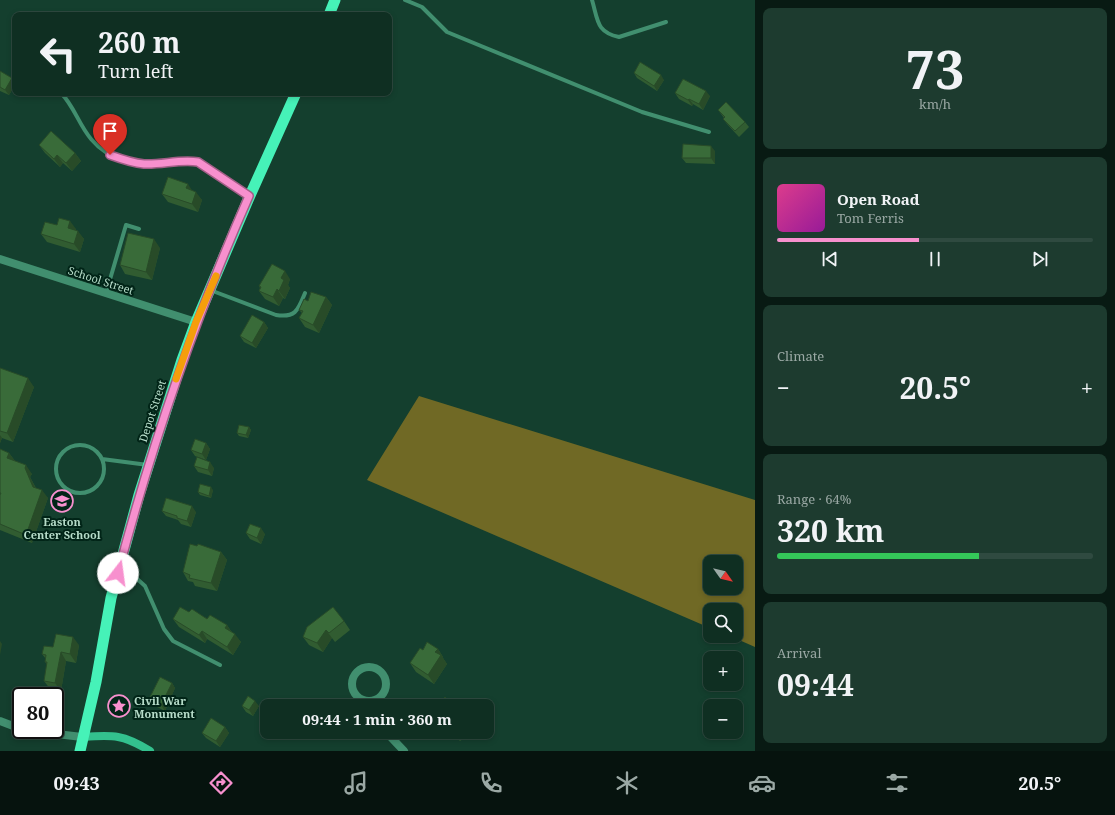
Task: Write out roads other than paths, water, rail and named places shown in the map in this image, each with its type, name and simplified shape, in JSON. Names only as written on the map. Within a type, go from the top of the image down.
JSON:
[{"type":"highway","points":[[330,12],[335,0]]},
{"type":"highway","name":"Depot Street","points":[[80,751],[94,689],[111,598],[148,465],[196,322],[249,196],[295,96]]},
{"type":"main road","points":[[82,737],[112,735],[124,737],[150,751]]},
{"type":"street","name":"School Street","points":[[0,259],[196,322]]},
{"type":"street","points":[[365,667],[373,667],[379,670],[386,678],[384,693],[374,704],[359,698],[352,686],[356,673],[365,667]]},
{"type":"street","points":[[0,721],[12,726]]},
{"type":"street","points":[[64,735],[82,737]]},
{"type":"street","points":[[393,739],[404,751]]},
{"type":"lane","points":[[405,0],[422,7],[447,32],[642,112],[709,132]]},
{"type":"lane","points":[[592,0],[599,27],[611,35],[619,37],[666,22]]},
{"type":"lane","points":[[64,96],[69,102],[84,130],[92,140],[110,155],[128,161],[145,164],[190,161],[198,162],[249,196]]},
{"type":"lane","points":[[106,293],[126,225],[139,228]]},
{"type":"lane","points":[[210,290],[276,315],[286,317],[298,310],[305,293]]},
{"type":"lane","points":[[102,459],[104,466],[100,482],[88,492],[80,494],[65,489],[56,476],[57,460],[67,448],[75,445],[87,446],[97,452],[102,459],[148,465]]},
{"type":"lane","points":[[118,573],[135,578],[145,586],[164,629],[173,641],[220,665]]},
{"type":"place","name":"Easton Center School","points":[[62,501]]},
{"type":"place","name":"Civil War Monument","points":[[119,706]]}]
